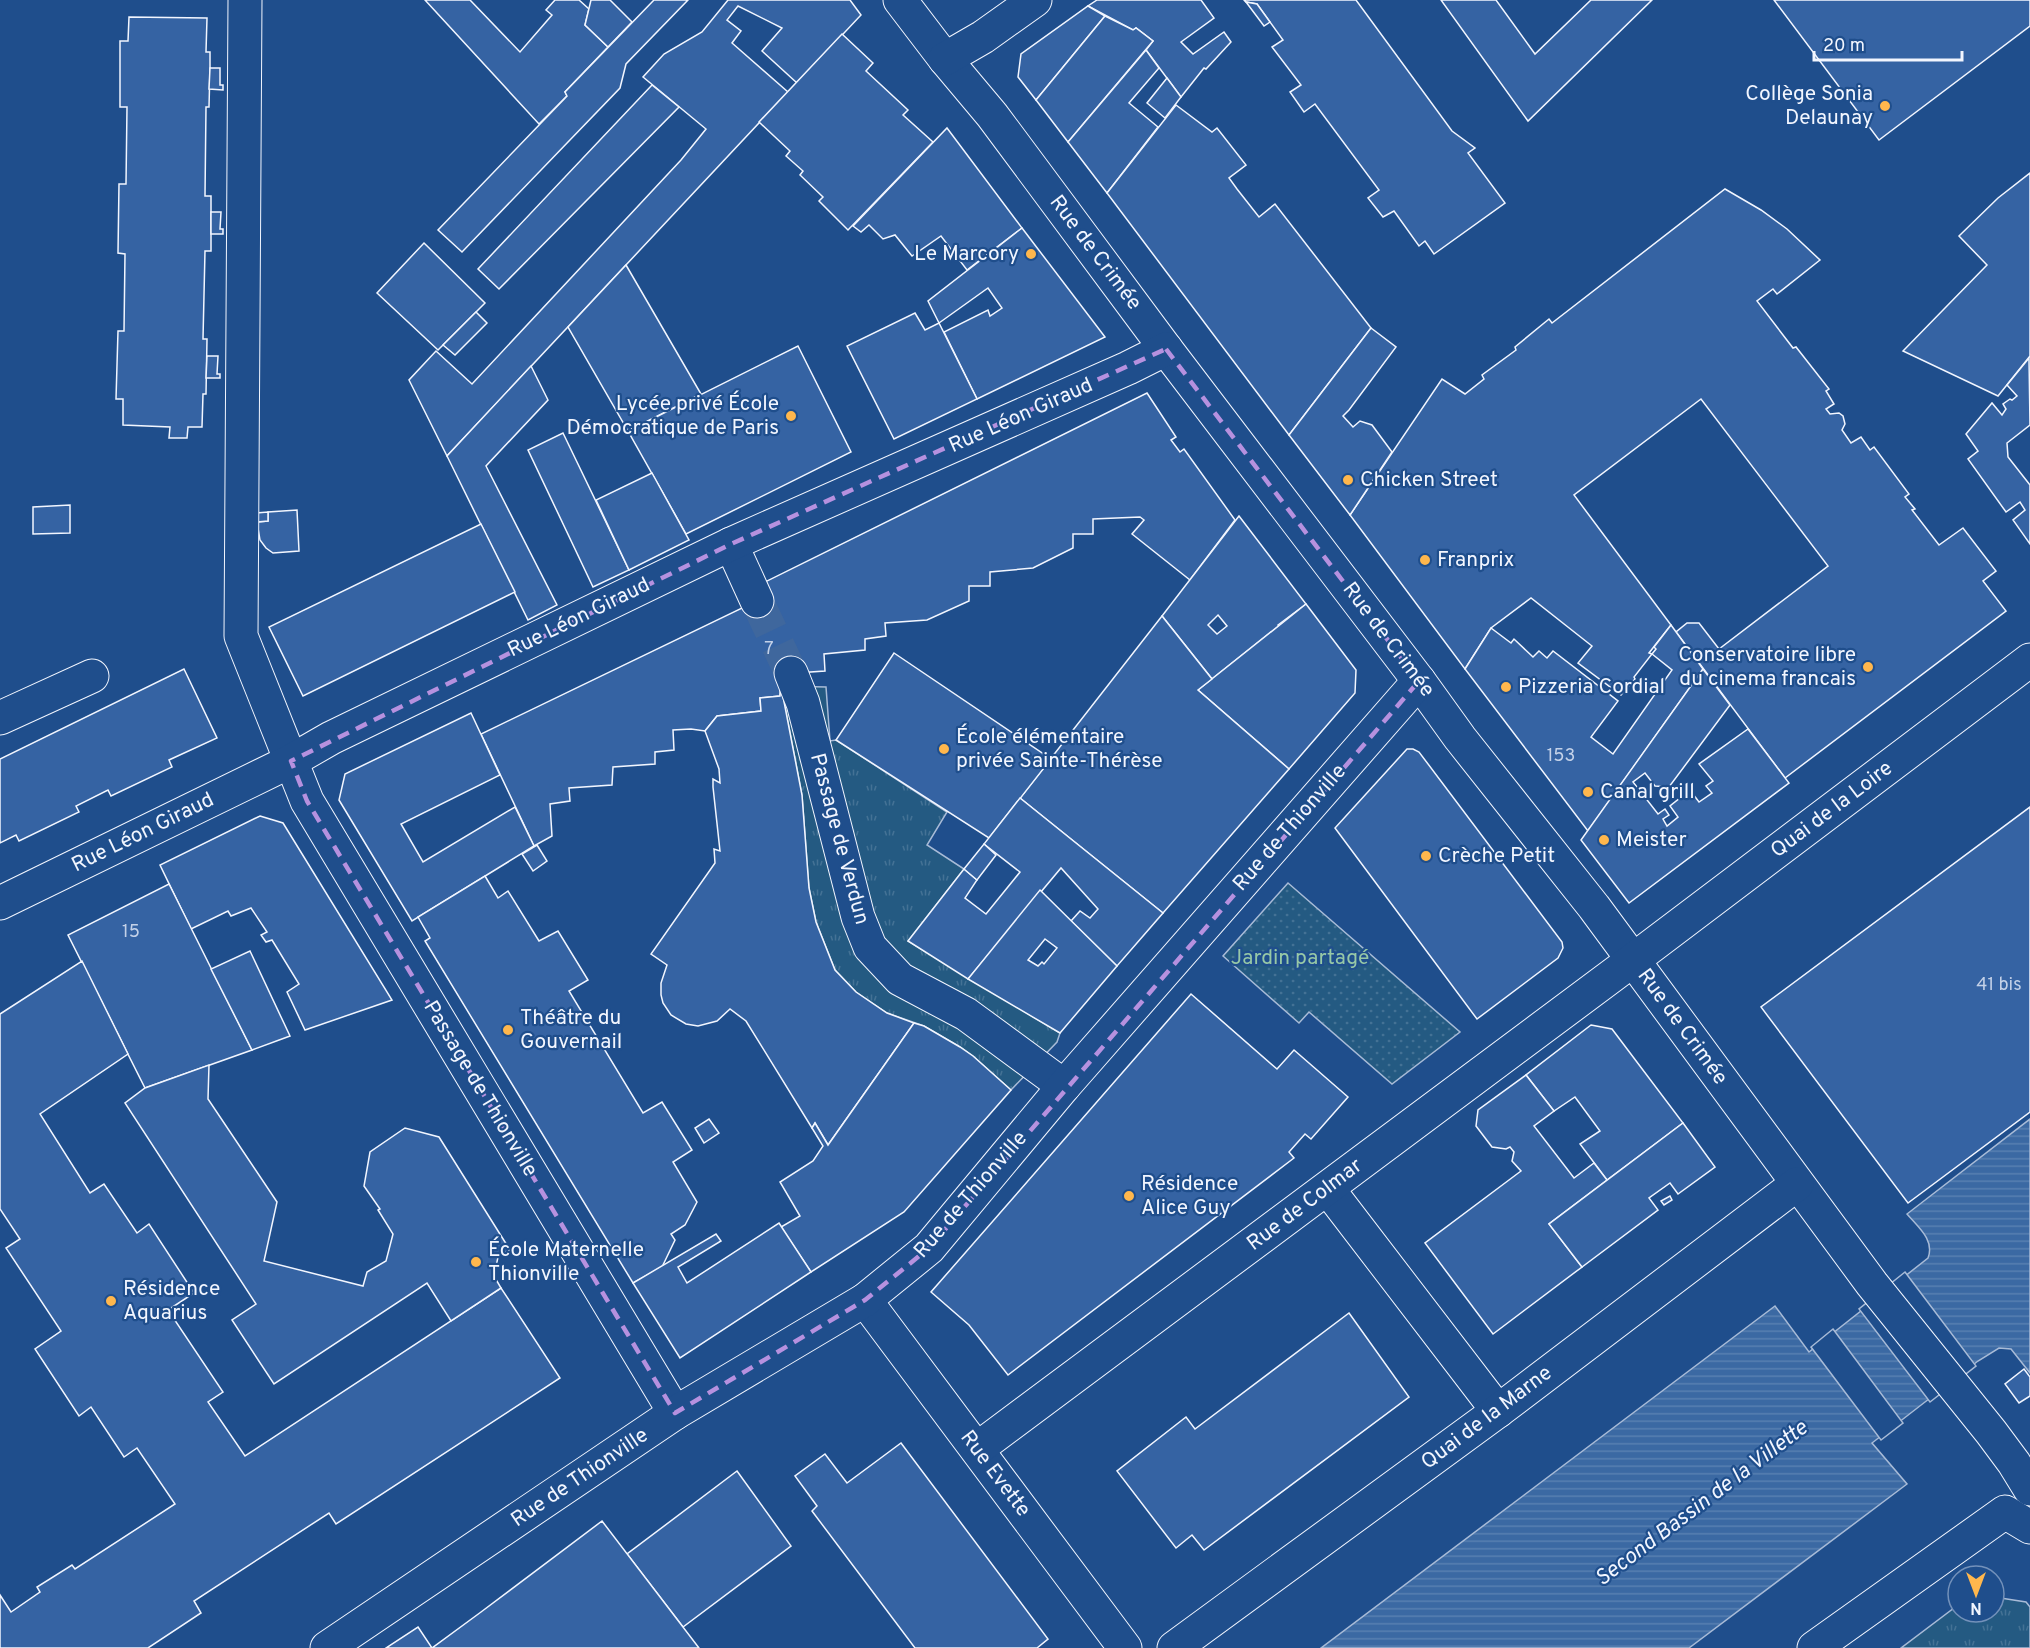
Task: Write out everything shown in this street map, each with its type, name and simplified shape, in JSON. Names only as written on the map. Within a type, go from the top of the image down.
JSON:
[{"type":"street","name":"Passage de Thionville","points":[[245,0],[241,636],[307,801],[675,1413]]},
{"type":"street","name":"Rue de Crimée","points":[[900,0],[992,115],[1460,738],[1594,907],[1797,1184],[1834,1230],[1872,1284],[2014,1463],[2030,1489]]},
{"type":"street","points":[[945,58],[983,37],[1035,0]]},
{"type":"street","name":"Rue Léon Giraud","points":[[0,903],[291,761],[331,738],[731,544],[1118,373],[1166,349]]},
{"type":"street","points":[[731,544],[757,601]]},
{"type":"street","name":"Quai de la Loire","points":[[1633,960],[2030,660]]},
{"type":"street","name":"Passage de Verdun","points":[[791,673],[802,703],[858,917],[870,947],[900,979],[966,1014],[1065,1086]]},
{"type":"street","points":[[0,718],[92,676]]},
{"type":"street","name":"Rue de Thionville","points":[[327,1648],[675,1413],[865,1300],[929,1248],[1065,1086],[1419,681]]},
{"type":"street","name":"Rue de Colmar","points":[[977,1449],[1633,960]]},
{"type":"street","name":"Quai de la Marne","points":[[1174,1648],[1498,1411],[1797,1184]]},
{"type":"street","points":[[1328,1189],[1498,1411]]},
{"type":"street","name":"Rue Evette","points":[[865,1300],[1125,1648]]},
{"type":"street","points":[[1814,1648],[2005,1512],[2030,1527]]},
{"type":"highlighted area","points":[[1166,349],[1419,681],[929,1248],[865,1300],[675,1413],[307,801],[291,761],[731,544]]},
{"type":"green space","points":[[781,686],[826,687],[830,741],[836,740],[947,812],[927,845],[964,869],[908,941],[1060,1033],[1057,1042],[1011,1090],[960,1047],[924,1026],[887,1013],[856,992],[835,970],[816,922],[809,888],[802,795]]},
{"type":"green space","name":"Jardin partagé","points":[[1288,883],[1460,1032],[1392,1084],[1309,1012],[1299,1023],[1223,956]]},
{"type":"green space","points":[[2006,1599],[2026,1602],[2030,1607],[2030,1648],[1901,1648],[1946,1614],[1946,1624],[2006,1624]]},
{"type":"water","name":"Second Bassin de la Villette","points":[[2030,1119],[2030,1373],[2011,1349],[1999,1348],[1978,1361],[1872,1443],[1907,1484],[1689,1648],[1321,1648],[1775,1306],[1809,1352],[1928,1258],[1930,1251],[1927,1240],[1907,1214]]},
{"type":"pier","points":[[1905,1272],[1976,1366],[1930,1402],[1859,1309]]},
{"type":"pier","points":[[1833,1329],[1903,1423],[1881,1440],[1811,1347]]},
{"type":"building","points":[[425,0],[470,0],[520,52],[552,15],[546,10],[555,0],[579,0],[589,9],[585,25],[608,47],[565,92],[567,96],[539,124]]},
{"type":"building","points":[[591,0],[610,0],[632,22],[608,47],[585,25]]},
{"type":"building","points":[[654,0],[688,0],[626,64],[620,88],[462,252],[438,230],[567,96],[565,92]]},
{"type":"building","points":[[728,0],[850,0],[861,15],[797,83],[762,51],[782,28],[738,6],[727,20],[741,31],[732,43],[788,92],[447,456],[409,380],[436,351],[472,384],[681,160],[706,129],[643,77],[664,54],[702,32]]},
{"type":"building","points":[[1097,0],[1201,0],[1214,18],[1181,42],[1193,54],[1224,32],[1231,42],[1206,69],[1204,68],[1181,97],[1146,50],[1153,41],[1136,28],[1133,30],[1088,6]]},
{"type":"building","points":[[1244,0],[1356,0],[1452,131],[1475,148],[1468,153],[1505,203],[1434,254],[1425,241],[1419,246],[1394,211],[1383,217],[1368,198],[1379,190],[1315,104],[1304,112],[1290,92],[1301,85],[1272,47],[1283,40],[1257,4]]},
{"type":"building","points":[[1441,0],[1496,0],[1535,54],[1591,0],[1652,0],[1528,121]]},
{"type":"building","points":[[1774,0],[2030,0],[2030,26],[1879,140]]},
{"type":"building","points":[[1246,2],[1257,4],[1270,22],[1264,26]]},
{"type":"building","points":[[1088,6],[1105,16],[1036,100],[1018,77],[1021,54]]},
{"type":"building","points":[[1105,16],[1133,30],[1136,28],[1153,41],[1068,142],[1036,100]]},
{"type":"building","points":[[129,17],[207,18],[206,52],[210,52],[210,68],[209,107],[206,107],[205,196],[211,196],[211,251],[205,251],[203,339],[207,339],[206,394],[203,394],[202,427],[188,427],[187,438],[169,438],[170,427],[123,425],[123,399],[116,399],[118,331],[124,331],[125,254],[118,253],[119,184],[126,184],[127,107],[120,107],[120,41],[128,41]]},
{"type":"building","points":[[842,34],[873,63],[866,71],[908,110],[903,115],[933,142],[848,230],[819,201],[823,197],[800,175],[803,171],[786,156],[790,151],[759,122]]},
{"type":"building","points":[[1146,50],[1159,68],[1129,103],[1158,127],[1107,193],[1068,142]]},
{"type":"building","points":[[210,68],[220,68],[220,85],[223,85],[223,90],[209,89]]},
{"type":"building","points":[[1167,78],[1181,97],[1165,118],[1147,103]]},
{"type":"building","points":[[652,85],[679,107],[499,289],[478,269]]},
{"type":"building","points":[[1176,105],[1212,132],[1217,128],[1246,165],[1229,178],[1237,189],[1259,217],[1275,204],[1371,328],[1289,435],[1107,193]]},
{"type":"building","points":[[947,128],[1022,228],[967,270],[941,236],[912,256],[895,235],[883,239],[869,225],[861,232],[853,226]]},
{"type":"building","points":[[2030,173],[2030,356],[1998,396],[1903,351],[1987,265],[1959,236],[1998,198]]},
{"type":"building","points":[[1725,189],[1761,210],[1787,229],[1820,260],[1777,294],[1773,289],[1757,301],[1793,348],[1796,347],[1829,389],[1826,391],[1834,404],[1826,409],[1830,414],[1839,413],[1843,416],[1845,424],[1842,430],[1851,443],[1861,437],[1870,450],[1874,447],[1909,494],[1905,497],[1915,509],[1912,510],[1939,545],[1963,528],[1996,571],[1983,581],[2006,611],[1785,778],[1676,632],[1687,623],[1699,623],[1719,649],[1828,566],[1701,399],[1574,495],[1671,625],[1649,653],[1652,654],[1634,677],[1635,679],[1621,695],[1578,663],[1592,646],[1531,598],[1491,628],[1465,669],[1350,515],[1442,379],[1465,394],[1484,379],[1482,375],[1516,350],[1515,347],[1549,319],[1552,323]]},
{"type":"building","points":[[211,212],[221,212],[220,229],[223,229],[223,234],[211,234]]},
{"type":"building","points":[[1022,228],[1105,337],[977,399],[944,332],[988,310],[990,316],[1002,308],[988,288],[939,323],[928,301]]},
{"type":"building","points":[[424,243],[485,303],[438,350],[377,293]]},
{"type":"building","points":[[626,265],[701,394],[628,431],[568,327]]},
{"type":"building","points":[[476,312],[487,323],[455,355],[443,345]]},
{"type":"building","points":[[915,313],[925,330],[939,323],[977,399],[894,439],[847,346]]},
{"type":"building","points":[[1371,328],[1396,347],[1343,416],[1353,427],[1360,421],[1372,425],[1392,452],[1350,515],[1289,435]]},
{"type":"building","points":[[798,346],[851,452],[686,534],[628,431]]},
{"type":"building","points":[[207,356],[218,356],[217,374],[220,374],[220,378],[206,378]]},
{"type":"building","points":[[2029,358],[2030,425],[2007,443],[2008,457],[2030,485],[2030,544],[2013,520],[2025,510],[2020,502],[2006,512],[1968,459],[1978,451],[1966,434],[1992,403],[2002,415],[2006,409],[2003,404],[2017,396],[2007,385]]},
{"type":"building","points":[[531,366],[548,400],[486,466],[557,605],[528,620],[447,456]]},
{"type":"building","points":[[1147,393],[1176,437],[1171,440],[1180,452],[1184,449],[1235,520],[1190,580],[1132,534],[1144,520],[1140,517],[1093,519],[1093,534],[1073,534],[1073,548],[1033,568],[990,572],[990,586],[969,586],[969,601],[927,620],[885,623],[886,636],[865,639],[865,650],[824,654],[825,671],[781,674],[780,696],[760,698],[761,711],[717,716],[705,731],[673,730],[674,750],[655,752],[655,764],[613,767],[612,785],[569,788],[570,801],[550,804],[552,836],[534,846],[481,734],[763,598],[757,586]]},
{"type":"building","points":[[563,433],[629,570],[593,587],[528,450]]},
{"type":"building","points":[[652,473],[689,540],[629,570],[596,500]]},
{"type":"building","points":[[70,505],[70,533],[33,534],[33,507]]},
{"type":"building","points":[[297,510],[299,551],[273,553],[260,540],[257,522],[268,521],[268,512]]},
{"type":"building","points":[[268,512],[268,521],[257,522],[256,513]]},
{"type":"building","points":[[1239,516],[1306,604],[1212,679],[1162,616]],"holes":[[[1218,615],[1227,626],[1217,634],[1208,625]]]},
{"type":"building","points":[[481,524],[515,592],[303,696],[269,627]]},
{"type":"building","points":[[1306,604],[1356,670],[1355,693],[1289,769],[1198,690]]},
{"type":"building","points":[[1162,616],[1212,679],[1198,690],[1289,769],[1163,913],[1020,798]]},
{"type":"building","points":[[1671,625],[1703,669],[1588,831],[1465,669],[1491,628],[1511,643],[1514,639],[1533,657],[1539,651],[1547,658],[1553,651],[1618,701],[1591,737],[1613,754],[1672,670],[1652,654],[1656,649],[1654,647]]},
{"type":"building","name":"École élémentaire privée Sainte-Thérèse","points":[[894,653],[1051,759],[989,838],[836,740]]},
{"type":"building","points":[[184,669],[217,738],[169,760],[172,767],[111,796],[108,790],[76,806],[79,812],[19,841],[16,835],[0,843],[0,759]]},
{"type":"building","points":[[1703,669],[1730,705],[1669,787],[1655,786],[1645,773],[1633,782],[1658,814],[1665,809],[1669,815],[1663,819],[1667,826],[1678,817],[1670,806],[1690,790],[1699,802],[1712,793],[1706,786],[1713,781],[1699,764],[1748,729],[1789,783],[1629,903],[1581,840]]},
{"type":"building","points":[[781,686],[802,795],[809,888],[816,922],[835,970],[856,992],[887,1013],[914,1023],[828,1145],[815,1123],[812,1128],[746,1021],[730,1009],[717,1021],[698,1026],[686,1024],[671,1015],[661,995],[661,983],[667,965],[651,954],[715,863],[714,849],[720,851],[713,787],[713,779],[720,783],[719,769],[705,731],[717,716],[761,711],[760,698],[780,696]]},
{"type":"building","points":[[471,713],[500,775],[401,824],[423,862],[515,807],[534,846],[412,921],[339,800],[345,774]]},
{"type":"building","name":"Crèche Petit","points":[[1407,749],[1419,752],[1562,942],[1563,948],[1558,958],[1477,1019],[1335,828]]},
{"type":"building","points":[[1020,798],[1163,913],[1117,966],[1071,921],[1080,911],[1090,918],[1098,909],[1061,868],[968,979],[908,941],[964,869],[977,880],[965,898],[986,914],[1020,872],[984,844]]},
{"type":"building","points":[[2030,807],[2030,1112],[1908,1203],[1761,1007]]},
{"type":"building","points":[[260,816],[283,823],[392,1000],[305,1030],[287,992],[299,984],[272,940],[266,942],[261,935],[267,932],[251,908],[231,916],[228,911],[191,929],[160,865]]},
{"type":"building","points":[[984,844],[996,855],[977,880],[964,869]]},
{"type":"building","points":[[537,845],[547,861],[533,871],[522,854]]},
{"type":"building","points":[[485,876],[498,898],[508,891],[539,941],[558,931],[588,980],[569,991],[643,1113],[662,1102],[692,1150],[673,1162],[697,1202],[685,1225],[671,1234],[675,1240],[662,1267],[633,1283],[425,941],[430,938],[418,917]]},
{"type":"building","points":[[169,884],[252,1050],[145,1088],[68,935]]},
{"type":"building","points":[[1040,890],[1117,966],[1060,1033],[968,979]],"holes":[[[1045,939],[1057,948],[1044,964],[1042,962],[1038,966],[1028,960]]]},
{"type":"building","points":[[250,951],[290,1036],[252,1050],[211,969]]},
{"type":"building","name":"Résidence Aquarius","points":[[82,961],[128,1054],[40,1114],[90,1193],[104,1184],[137,1233],[149,1224],[194,1293],[168,1310],[223,1392],[208,1402],[245,1456],[501,1288],[560,1378],[336,1524],[329,1513],[194,1601],[201,1613],[148,1648],[0,1648],[0,1595],[11,1612],[40,1592],[37,1587],[72,1565],[75,1569],[175,1504],[137,1448],[124,1457],[91,1407],[79,1416],[35,1349],[61,1331],[6,1248],[20,1239],[0,1209],[0,1014]]},
{"type":"building","name":"Résidence Alice Guy","points":[[1191,994],[1277,1069],[1294,1050],[1348,1097],[1311,1139],[1305,1134],[1289,1152],[1294,1158],[1008,1375],[969,1325],[931,1292]]},
{"type":"building","points":[[914,1023],[924,1026],[960,1047],[1011,1090],[904,1212],[811,1272],[781,1227],[800,1216],[780,1182],[813,1161],[823,1146],[812,1128],[815,1123],[828,1145]]},
{"type":"building","points":[[1591,1025],[1612,1029],[1683,1123],[1607,1180],[1580,1144],[1600,1131],[1575,1097],[1554,1111],[1526,1075]]},
{"type":"building","points":[[209,1065],[208,1099],[277,1202],[264,1261],[363,1286],[367,1272],[386,1261],[393,1234],[378,1210],[380,1209],[364,1186],[370,1152],[405,1128],[439,1137],[510,1250],[498,1257],[494,1276],[501,1288],[451,1321],[427,1283],[274,1384],[232,1320],[256,1304],[125,1103],[145,1088]]},
{"type":"building","points":[[1526,1075],[1554,1111],[1534,1126],[1574,1178],[1594,1163],[1607,1180],[1549,1224],[1582,1267],[1493,1334],[1425,1243],[1521,1171],[1512,1161],[1514,1152],[1510,1147],[1506,1149],[1492,1147],[1476,1126],[1478,1110]]},
{"type":"building","points":[[709,1119],[719,1133],[704,1143],[695,1128]]},
{"type":"building","points":[[1683,1123],[1715,1167],[1678,1194],[1670,1183],[1649,1198],[1658,1210],[1582,1267],[1549,1224]]},
{"type":"building","points":[[1670,1196],[1672,1200],[1664,1205],[1661,1201]]},
{"type":"building","points":[[779,1223],[811,1272],[680,1358],[633,1283],[716,1234],[721,1241],[678,1267],[687,1283]]},
{"type":"building","points":[[1349,1313],[1409,1397],[1204,1550],[1192,1535],[1176,1548],[1117,1471],[1186,1417],[1195,1429]]},
{"type":"building","points":[[2024,1369],[2030,1377],[2030,1396],[2019,1403],[2005,1384]]},
{"type":"building","points":[[901,1443],[1048,1639],[1037,1648],[915,1648],[812,1511],[817,1506],[795,1476],[825,1454],[847,1483]]},
{"type":"building","points":[[737,1471],[791,1546],[683,1627],[627,1554]]},
{"type":"building","points":[[602,1521],[699,1648],[432,1648],[481,1612]]},
{"type":"building","points":[[418,1627],[432,1648],[386,1648]]},
{"type":"tunnel","points":[[757,601],[791,673]]},
{"type":"place","name":"Collège Sonia Delaunay","points":[[1885,106]]},
{"type":"place","name":"Le Marcory","points":[[1031,254]]},
{"type":"place","name":"Lycée privé École Démocratique de Paris","points":[[791,416]]},
{"type":"place","name":"Chicken Street","points":[[1348,480]]},
{"type":"place","name":"Franprix","points":[[1425,560]]},
{"type":"place","name":"Conservatoire libre du cinema francais","points":[[1868,667]]},
{"type":"place","name":"Pizzeria Cordial","points":[[1506,687]]},
{"type":"place","name":"École élémentaire privée Sainte-Thérèse","points":[[944,749]]},
{"type":"place","name":"Canal grill","points":[[1588,792]]},
{"type":"place","name":"Meister","points":[[1604,840]]},
{"type":"place","name":"Crèche Petit","points":[[1426,856]]},
{"type":"place","name":"Théâtre du Gouvernail","points":[[508,1030]]},
{"type":"place","name":"Résidence Alice Guy","points":[[1129,1196]]},
{"type":"place","name":"École Maternelle Thionville","points":[[476,1262]]},
{"type":"place","name":"Résidence Aquarius","points":[[111,1301]]}]
